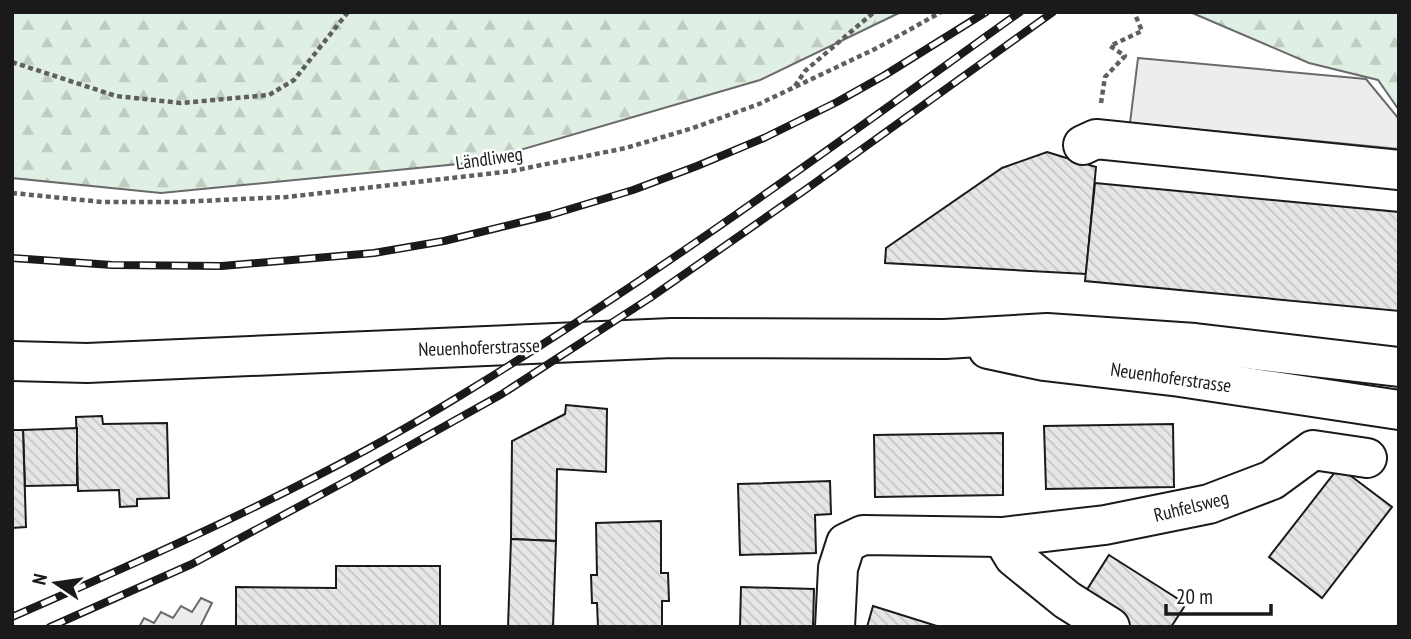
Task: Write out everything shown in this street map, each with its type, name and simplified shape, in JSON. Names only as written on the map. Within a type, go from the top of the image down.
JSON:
[{"type":"main road","points":[[1083,145],[1096,139],[1399,170]]},
{"type":"main road","name":"Neuenhoferstrasse","points":[[12,361],[88,363],[672,338],[945,339],[1047,333],[1195,343],[1399,367]]},
{"type":"main road","name":"Neuenhoferstrasse","points":[[945,339],[1044,361],[1180,377],[1399,410]]},
{"type":"main road","name":"Ruhfelsweg","points":[[835,627],[838,568],[846,543],[863,535],[1002,537],[1105,525],[1209,504],[1272,480],[1313,450],[1367,458]]},
{"type":"main road","points":[[1002,537],[1014,557],[1067,600],[1110,627]]},
{"type":"path","points":[[12,62],[116,96],[181,103],[270,94],[295,80],[348,12]]},
{"type":"path","points":[[794,88],[805,71],[874,12]]},
{"type":"path","name":"Ländliweg","points":[[12,193],[102,202],[191,202],[287,197],[512,171],[626,148],[760,104],[877,48],[941,12]]},
{"type":"path","points":[[1113,71],[1125,57],[1110,46],[1142,31],[1134,12]]},
{"type":"green space","points":[[12,12],[901,12],[760,80],[479,162],[161,193],[12,178]]},
{"type":"green space","points":[[1190,12],[1399,12],[1399,110],[1378,80],[1309,63]]},
{"type":"shaded area","points":[[1138,58],[1366,79],[1399,119],[1399,149],[1130,123]]},
{"type":"shaded area","points":[[201,598],[212,603],[200,627],[139,627],[144,618],[154,623],[161,612],[173,618],[181,606],[192,612]]},
{"type":"building","points":[[1047,152],[1096,167],[1086,274],[885,263],[886,248],[1002,168]]},
{"type":"building","points":[[1095,183],[1399,212],[1399,311],[1085,281]]},
{"type":"building","points":[[566,405],[607,409],[606,472],[557,469],[556,541],[511,539],[512,441],[565,414]]},
{"type":"building","points":[[102,416],[103,424],[167,423],[169,498],[137,499],[137,506],[120,507],[119,490],[78,491],[76,417]]},
{"type":"building","points":[[1173,424],[1174,487],[1046,489],[1044,426]]},
{"type":"building","points":[[77,428],[77,485],[25,486],[23,430]]},
{"type":"building","points":[[12,430],[23,430],[26,527],[12,528]]},
{"type":"building","points":[[1003,433],[1003,495],[875,497],[874,435]]},
{"type":"building","points":[[1339,467],[1392,507],[1322,598],[1269,557]]},
{"type":"building","points":[[830,481],[831,514],[815,515],[816,553],[740,555],[738,484]]},
{"type":"building","points":[[661,521],[661,573],[668,573],[669,601],[662,601],[662,627],[598,627],[597,603],[592,603],[591,575],[597,575],[596,523]]},
{"type":"building","points":[[511,539],[556,541],[553,627],[508,627]]},
{"type":"building","points":[[1109,555],[1186,604],[1171,627],[1125,627],[1081,599]]},
{"type":"building","points":[[336,566],[440,566],[440,627],[236,627],[236,587],[336,588]]},
{"type":"building","points":[[741,587],[814,589],[813,627],[740,627]]},
{"type":"building","points":[[873,606],[940,627],[867,627]]},
{"type":"railway","points":[[12,258],[112,265],[222,266],[374,253],[444,241],[550,215],[633,190],[764,138],[885,75],[986,12]]},
{"type":"railway","points":[[12,617],[298,486],[463,394],[675,256],[1020,12]]},
{"type":"railway","points":[[50,627],[192,564],[502,394],[650,298],[1053,12]]}]
